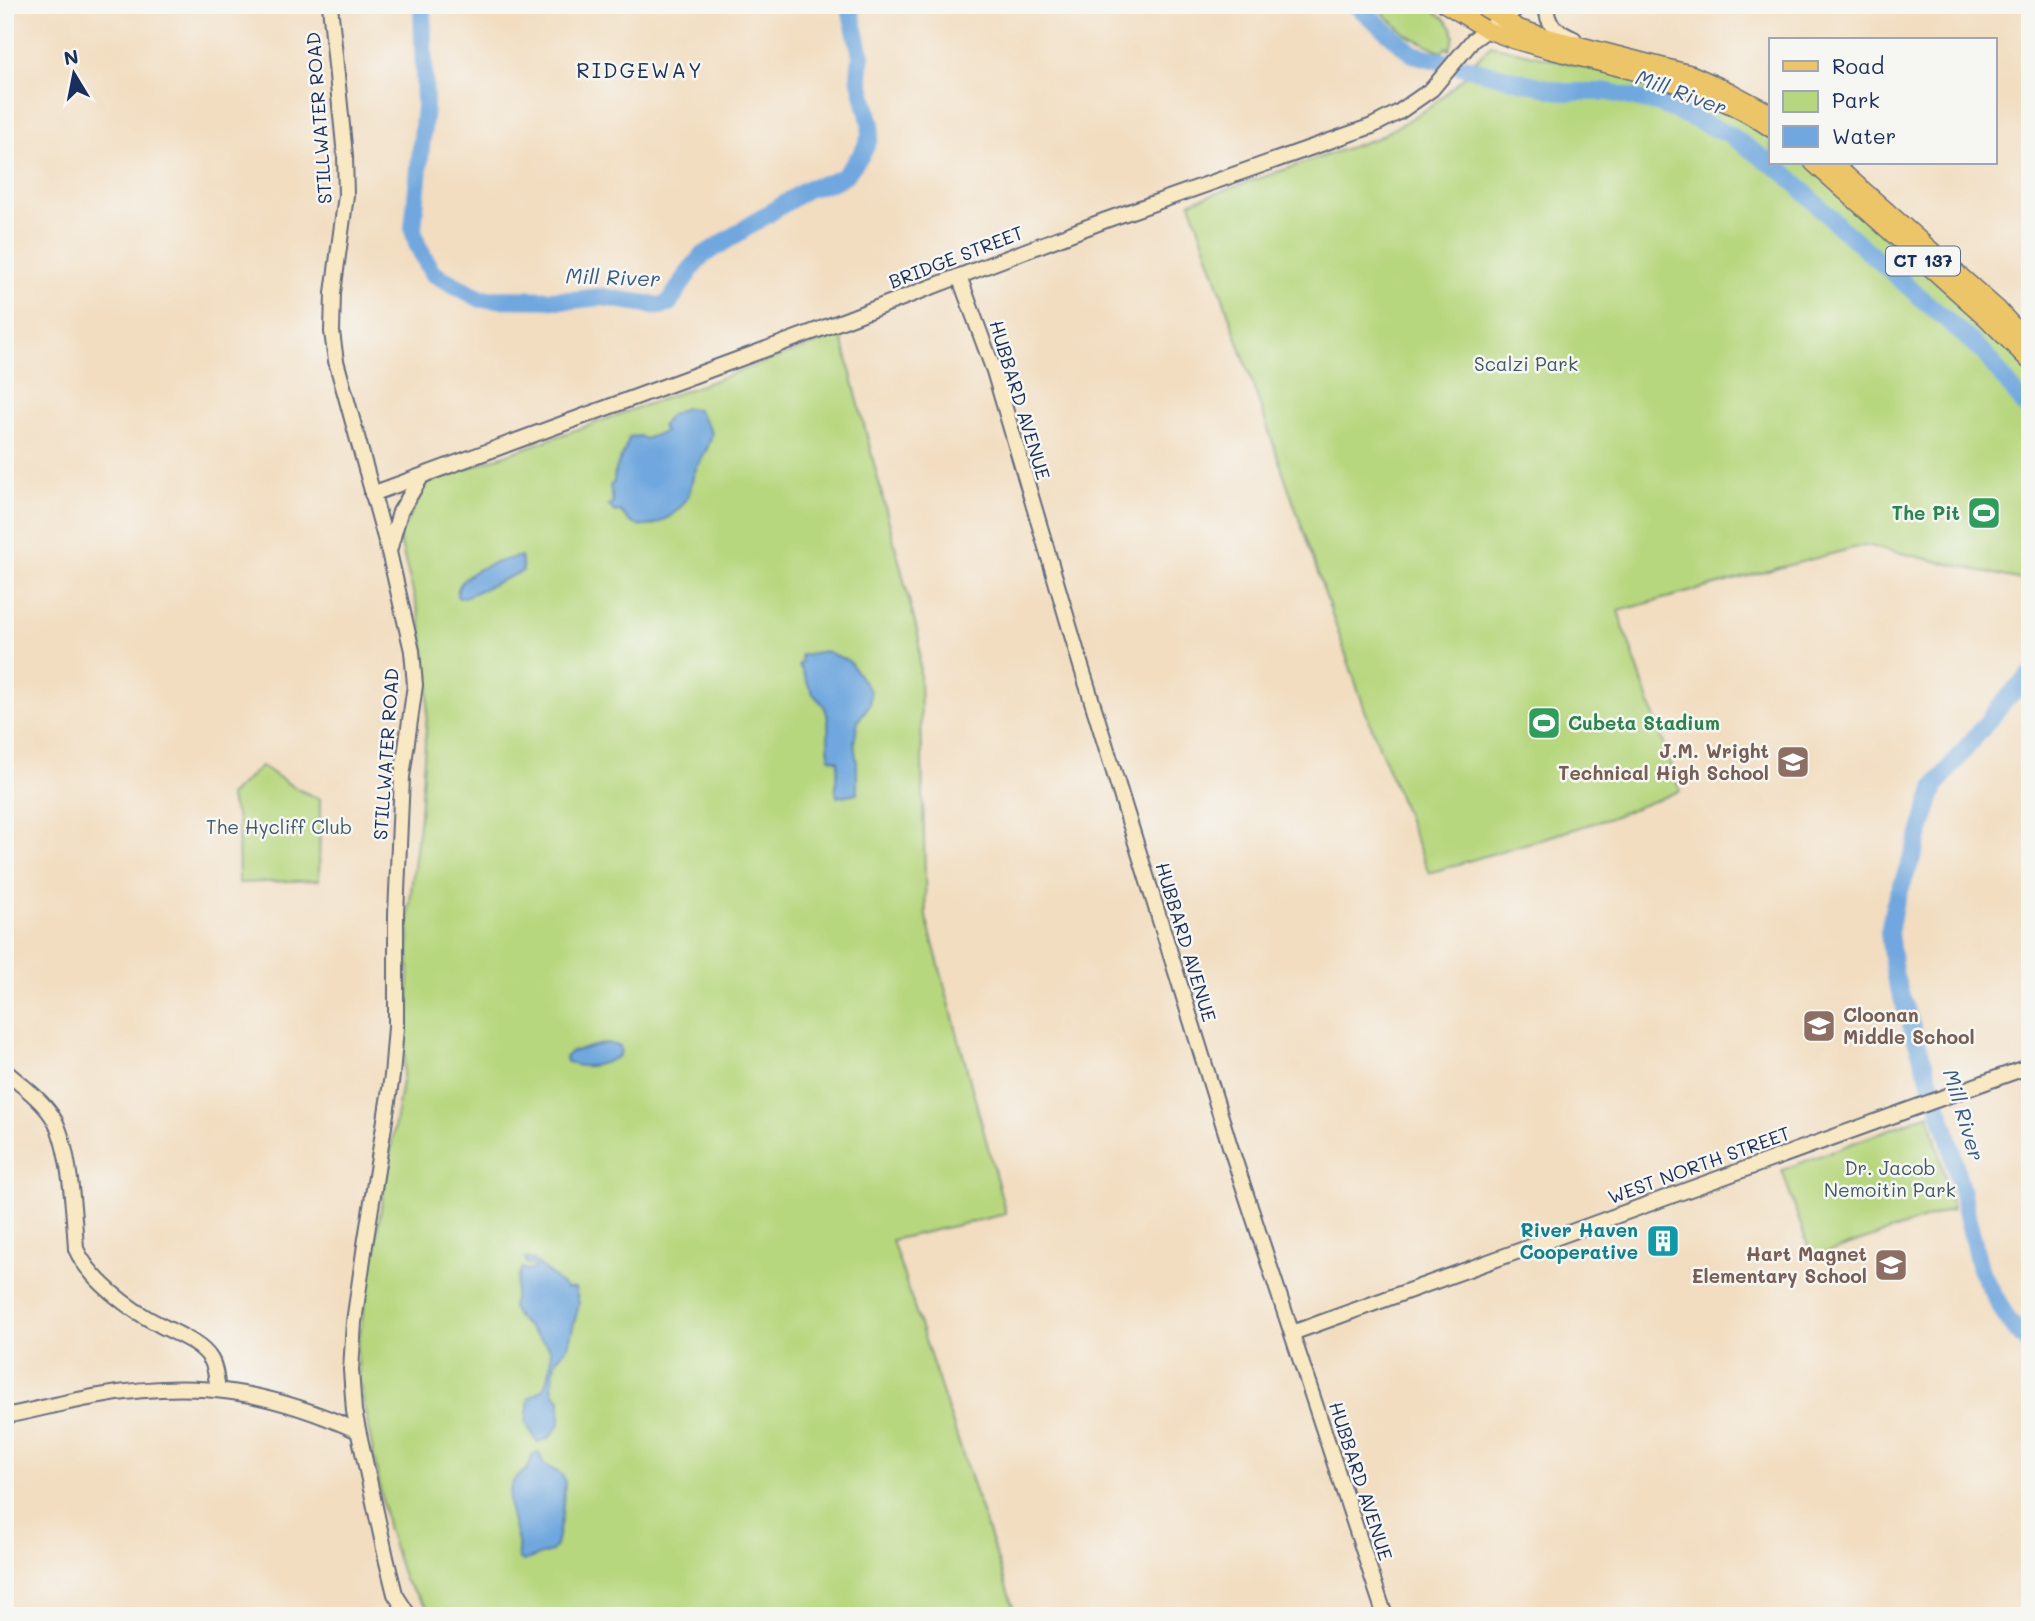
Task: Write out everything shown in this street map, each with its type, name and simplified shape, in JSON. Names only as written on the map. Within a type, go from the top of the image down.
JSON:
[{"type":"main road","name":"STILLWATER ROAD","points":[[330,5],[344,144],[346,195],[333,293],[332,332],[336,361],[389,552],[412,651],[415,685],[402,777],[396,914],[396,1027],[391,1085],[365,1245],[352,1354],[352,1395],[358,1431],[395,1594],[410,1616]]},
{"type":"main road","points":[[1446,5],[1487,30],[1553,52],[1684,86],[1729,106],[1769,129]]},
{"type":"main road","points":[[1479,5],[1502,19],[1544,36],[1692,74],[1769,112]]},
{"type":"main road","name":"BRIDGE STREET","points":[[372,494],[1114,218],[1372,126],[1399,112],[1432,89],[1461,52],[1521,5]]},
{"type":"main road","points":[[1547,5],[1546,14],[1550,24],[1559,32],[1588,46]]},
{"type":"main road","name":"CT 137","points":[[1814,164],[1987,319],[2030,362]]},
{"type":"main road","name":"CT 137","points":[[1834,164],[1997,309],[2030,344]]},
{"type":"main road","name":"HUBBARD AVENUE","points":[[959,276],[994,371],[1164,940],[1385,1616]]},
{"type":"main road","points":[[1997,309],[2011,313],[2030,327]]},
{"type":"main road","points":[[389,552],[400,512],[421,476]]},
{"type":"main road","name":"WEST NORTH STREET","points":[[1292,1333],[2030,1066]]},
{"type":"main road","points":[[5,1071],[37,1098],[52,1116],[64,1140],[76,1249],[83,1264],[110,1291],[154,1322],[206,1353],[213,1364],[218,1390]]},
{"type":"main road","points":[[5,1416],[133,1391],[218,1390],[289,1403],[320,1413],[358,1431]]},
{"type":"green space","points":[[1374,5],[1426,5],[1444,18],[1452,28],[1454,37],[1449,50],[1446,47],[1442,52],[1407,35]]},
{"type":"green space","name":"Scalzi Park","points":[[1491,45],[1678,89],[1695,95],[1769,134],[1769,164],[1808,164],[2006,344],[2030,371],[2030,582],[1865,545],[1618,611],[1680,791],[1607,819],[1429,873],[1366,713],[1190,202],[1377,138],[1429,108],[1464,77]]},
{"type":"green space","points":[[841,335],[919,639],[926,917],[1006,1214],[892,1240],[1016,1616],[435,1616],[404,1580],[387,1526],[359,1379],[357,1350],[403,1076],[409,999],[409,909],[420,815],[429,686],[420,619],[399,537],[427,483]]},
{"type":"green space","name":"The Hycliff Club","points":[[261,766],[299,790],[320,799],[319,880],[239,883],[238,820],[229,796]]},
{"type":"green space","name":"Dr. Jacob Nemoitin Park","points":[[1929,1114],[1953,1209],[1812,1258],[1782,1170]]},
{"type":"water","points":[[685,408],[697,409],[712,433],[694,473],[688,496],[682,506],[662,521],[647,526],[632,523],[620,511],[615,512],[608,505],[613,503],[610,486],[614,482],[629,437],[640,436],[644,439],[665,432],[662,426],[669,416]]},
{"type":"water","points":[[521,556],[523,571],[465,597],[457,596],[464,579],[472,573]]},
{"type":"water","points":[[825,651],[849,661],[870,691],[870,704],[858,721],[854,743],[857,793],[837,797],[838,761],[830,758],[827,714],[812,692],[799,665],[802,661],[801,655]]},
{"type":"water","points":[[606,1043],[620,1046],[619,1056],[593,1066],[579,1066],[566,1061],[565,1057],[571,1052]]},
{"type":"water","points":[[525,1258],[533,1260],[567,1289],[575,1288],[579,1304],[568,1346],[555,1362],[552,1385],[553,1392],[560,1399],[560,1424],[549,1438],[538,1443],[526,1423],[529,1398],[545,1384],[551,1357],[549,1347],[518,1318],[512,1308],[522,1268],[536,1269],[534,1265],[527,1264]]},
{"type":"water","points":[[538,1452],[544,1464],[562,1475],[565,1482],[562,1515],[556,1546],[551,1552],[523,1561],[518,1558],[518,1542],[509,1496],[513,1482],[529,1467],[532,1455]]},
{"type":"waterway","name":"Mill River","points":[[422,5],[425,107],[413,229],[417,244],[432,273],[481,299],[572,300],[602,297],[660,306],[669,303],[702,256],[809,188],[844,176],[862,154],[869,139],[871,125],[859,77],[861,55],[849,5]]},
{"type":"waterway","name":"Mill River","points":[[1356,5],[1413,54],[1563,92],[1609,92],[1660,104],[1728,134],[1769,162]]},
{"type":"waterway","name":"Mill River","points":[[1772,164],[1786,174],[1841,228],[1983,352],[2030,412]]},
{"type":"waterway","name":"Mill River","points":[[2030,676],[2007,698],[1935,786],[1894,906],[1889,933],[1895,977],[1948,1135],[1980,1269],[2008,1320],[2030,1345]]},
{"type":"place","name":"The Pit","points":[[1984,513]]},
{"type":"place","name":"Cubeta Stadium","points":[[1544,723]]},
{"type":"place","name":"J.M. Wright Technical High School","points":[[1793,762]]},
{"type":"place","name":"Cloonan Middle School","points":[[1819,1026]]},
{"type":"place","name":"River Haven Cooperative","points":[[1663,1241]]},
{"type":"place","name":"Hart Magnet Elementary School","points":[[1891,1265]]},
{"type":"district","name":"RIDGEWAY","points":[[640,71]]}]
